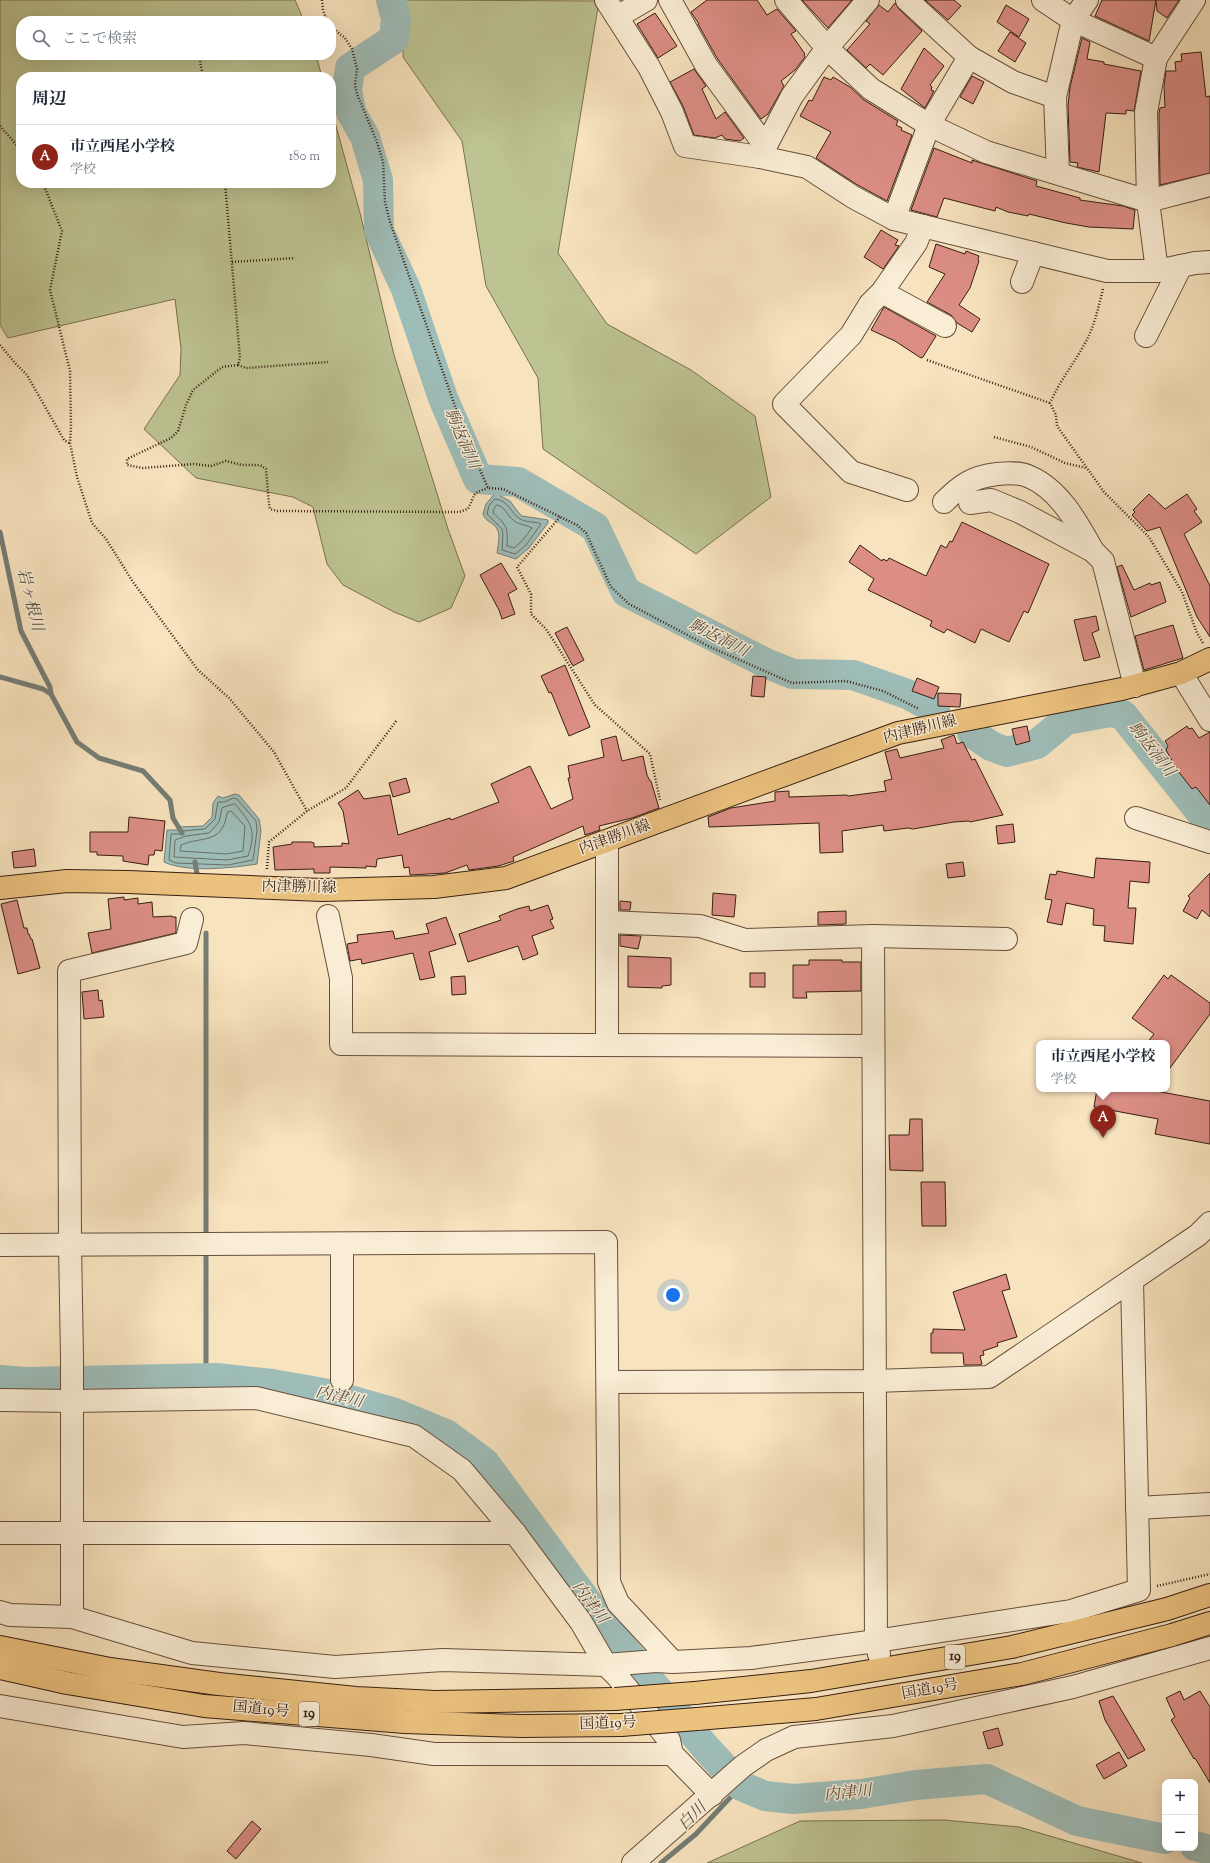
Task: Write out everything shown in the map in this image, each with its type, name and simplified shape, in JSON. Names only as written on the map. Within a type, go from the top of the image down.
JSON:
[{"type":"main road","name":"内津勝川線","points":[[1,885],[74,882],[322,890],[434,887],[506,878],[607,842],[898,733],[1135,686],[1182,673],[1207,652]]},
{"type":"main road","name":"国道19号","points":[[0,1647],[110,1669],[218,1684],[356,1698],[435,1702],[615,1700],[811,1681],[1012,1647],[1167,1609],[1210,1595]]},
{"type":"main road","name":"国道19号","points":[[0,1668],[68,1682],[204,1706],[405,1722],[520,1726],[621,1725],[816,1709],[1022,1674],[1172,1635],[1210,1623]]},
{"type":"street","points":[[646,0],[611,8],[649,67],[672,112],[685,146],[763,152],[806,167],[853,198],[894,218],[1107,271],[1156,272],[1195,262],[1210,262]]},
{"type":"street","points":[[670,0],[706,65],[763,152]]},
{"type":"street","points":[[786,0],[827,48],[871,89],[929,125],[986,152],[1148,201],[1210,185]]},
{"type":"street","points":[[763,152],[792,96],[827,48],[868,0]]},
{"type":"street","points":[[907,0],[969,57],[1013,82],[1055,97]]},
{"type":"street","points":[[1043,0],[1073,20],[1156,58]]},
{"type":"street","points":[[1058,173],[1055,97],[1073,20],[1087,0]]},
{"type":"street","points":[[1156,272],[1148,201],[1146,112],[1156,58],[1194,0]]},
{"type":"street","points":[[894,218],[929,125],[969,57]]},
{"type":"street","points":[[907,490],[851,472],[784,404],[852,335],[870,304],[882,292],[916,242],[923,226]]},
{"type":"street","points":[[1022,282],[1033,253]]},
{"type":"street","points":[[1146,336],[1181,266]]},
{"type":"street","points":[[882,292],[945,326]]},
{"type":"street","points":[[944,502],[971,479],[1009,473],[1030,476],[1048,488],[1076,519],[1093,551],[1102,561],[1135,686]]},
{"type":"street","points":[[970,503],[991,500],[1020,512],[1093,551]]},
{"type":"street","points":[[1182,673],[1210,720]]},
{"type":"street","points":[[1136,818],[1210,842]]},
{"type":"street","points":[[607,842],[607,1045]]},
{"type":"street","points":[[328,916],[341,978],[341,1044],[873,1046]]},
{"type":"street","points":[[72,1617],[69,971],[186,943],[192,919]]},
{"type":"street","points":[[608,922],[700,926],[745,940],[873,936],[1006,939]]},
{"type":"street","points":[[873,936],[878,1647]]},
{"type":"street","points":[[608,1382],[875,1381],[989,1377],[1198,1235],[1210,1222]]},
{"type":"street","points":[[0,1245],[606,1242],[609,1582],[618,1603],[665,1662]]},
{"type":"street","points":[[342,1244],[342,1380]]},
{"type":"street","points":[[0,1612],[10,1615],[72,1617],[192,1653],[335,1668],[443,1660],[613,1664],[751,1658],[878,1647],[1071,1611],[1139,1590],[1132,1280]]},
{"type":"street","points":[[0,1400],[72,1401],[256,1398],[414,1436],[462,1470],[515,1533],[613,1664],[617,1676],[669,1740],[672,1754],[715,1792]]},
{"type":"street","points":[[1137,1508],[1210,1504]]},
{"type":"street","points":[[0,1533],[515,1533]]},
{"type":"street","points":[[633,1863],[743,1766],[766,1750],[794,1737],[1073,1687],[1210,1648]]},
{"type":"street","points":[[0,1706],[182,1737],[244,1733],[371,1745],[434,1754],[672,1754]]},
{"type":"path","points":[[322,0],[326,16]]},
{"type":"path","points":[[336,31],[345,38],[352,49],[357,69],[355,85],[357,94],[377,142],[383,162],[385,202],[390,222],[468,444],[484,475],[488,488]]},
{"type":"path","points":[[200,60],[202,72]]},
{"type":"path","points":[[0,126],[16,144]]},
{"type":"path","points":[[45,188],[62,231],[50,290],[70,371],[72,427],[70,443],[77,477],[92,522],[106,539],[133,582],[198,670],[229,698],[274,752],[307,811]]},
{"type":"path","points":[[225,188],[240,358],[238,365]]},
{"type":"path","points":[[232,262],[295,258]]},
{"type":"path","points":[[1050,403],[1091,329],[1097,315],[1107,271]]},
{"type":"path","points":[[0,345],[14,363],[27,375],[64,440],[70,443]]},
{"type":"path","points":[[927,360],[1050,403],[1056,414],[1057,426],[1104,492],[1149,537],[1182,592],[1197,633],[1207,652]]},
{"type":"path","points":[[328,362],[246,368],[238,365],[222,367],[193,390],[178,431],[171,438],[127,458],[127,464],[143,468],[194,464],[211,466],[226,462],[242,465],[260,465],[266,469],[268,504],[270,509],[277,510],[459,512],[468,509],[472,496],[477,492],[488,488],[503,489],[577,524],[586,533],[611,587],[629,604],[710,647],[792,683],[846,681],[883,691],[918,708],[934,726]]},
{"type":"path","points":[[994,437],[1031,448],[1065,463],[1087,468]]},
{"type":"path","points":[[560,517],[518,567],[531,594],[531,614],[546,629],[595,705],[650,754],[665,820]]},
{"type":"path","points":[[266,887],[269,842],[307,811],[346,788],[397,720]]},
{"type":"path","points":[[1139,1590],[1210,1574]]},
{"type":"green space","points":[[0,0],[295,0],[302,16],[16,16],[16,60],[317,60],[321,72],[16,72],[16,188],[336,188],[336,126],[360,213],[394,355],[448,529],[465,576],[451,608],[419,622],[394,612],[343,585],[327,564],[313,507],[293,497],[196,478],[144,429],[180,375],[181,348],[175,299],[8,338],[0,325]]},
{"type":"green space","points":[[404,0],[599,1],[558,253],[607,324],[691,370],[755,416],[771,497],[696,554],[543,449],[538,378],[486,286],[462,141],[403,57]]},
{"type":"green space","points":[[944,1820],[1019,1827],[1142,1863],[707,1863],[800,1821]]},
{"type":"water","points":[[495,493],[510,501],[522,516],[548,520],[548,523],[529,548],[516,559],[497,553],[499,538],[498,531],[494,525],[486,520],[483,514],[486,504]]},
{"type":"water","points":[[235,794],[239,795],[259,819],[261,831],[257,864],[197,869],[185,868],[164,862],[167,830],[178,830],[179,827],[203,826],[212,817],[213,803],[218,796],[223,798]]},
{"type":"building","points":[[707,0],[757,0],[767,15],[777,9],[796,31],[791,34],[805,54],[805,57],[795,70],[781,81],[784,86],[768,114],[761,119],[717,58],[691,12]]},
{"type":"building","points":[[802,0],[852,0],[828,28]]},
{"type":"building","points":[[925,0],[954,0],[961,6],[948,20]]},
{"type":"building","points":[[1102,0],[1156,0],[1149,41],[1095,16]]},
{"type":"building","points":[[1156,0],[1179,0],[1167,18],[1157,11]]},
{"type":"building","points":[[895,3],[899,9],[922,31],[883,75],[870,64],[866,68],[847,50],[870,24],[866,21],[879,5],[888,12]]},
{"type":"building","points":[[1006,5],[1029,19],[1019,37],[997,22]]},
{"type":"building","points":[[655,13],[677,46],[658,58],[637,24]]},
{"type":"building","points":[[1010,32],[1026,43],[1015,62],[998,51]]},
{"type":"building","points":[[1082,38],[1090,42],[1087,59],[1141,71],[1134,111],[1126,110],[1126,114],[1106,113],[1099,172],[1077,167],[1078,163],[1070,162],[1068,106],[1070,87]]},
{"type":"building","points":[[924,48],[944,66],[930,85],[932,87],[931,90],[934,91],[925,108],[901,89]]},
{"type":"building","points":[[1201,52],[1206,97],[1210,96],[1210,173],[1160,185],[1159,113],[1160,108],[1165,107],[1164,86],[1166,71],[1176,71],[1175,62],[1182,61],[1181,54]]},
{"type":"building","points":[[694,69],[706,86],[702,89],[716,119],[725,112],[744,138],[740,141],[725,139],[722,135],[715,138],[694,135],[683,106],[670,82]]},
{"type":"building","points":[[972,76],[984,82],[973,104],[960,97]]},
{"type":"building","points":[[824,77],[831,80],[833,77],[850,87],[864,100],[898,121],[896,125],[902,128],[901,130],[912,135],[887,201],[856,184],[816,158],[831,132],[800,116],[809,100],[812,101]]},
{"type":"building","points":[[934,148],[972,163],[972,160],[1037,181],[1036,186],[1080,198],[1080,200],[1123,206],[1135,210],[1133,229],[1089,227],[1029,214],[1028,216],[1008,212],[996,207],[995,211],[944,198],[937,217],[911,210]]},
{"type":"building","points":[[881,230],[898,240],[895,245],[899,246],[883,269],[864,257]]},
{"type":"building","points":[[936,244],[965,254],[966,251],[979,256],[979,261],[970,288],[959,305],[980,319],[972,332],[957,323],[951,315],[927,302],[945,274],[929,267]]},
{"type":"building","points":[[884,307],[936,336],[923,357],[921,358],[895,341],[871,330]]},
{"type":"building","points":[[1149,494],[1165,509],[1187,494],[1197,509],[1194,511],[1202,522],[1184,534],[1210,586],[1210,637],[1197,617],[1160,527],[1147,531],[1132,515],[1135,512],[1133,510]]},
{"type":"building","points":[[962,522],[1049,564],[1028,613],[1024,611],[1009,642],[981,629],[975,643],[947,629],[944,633],[930,626],[932,621],[868,590],[874,579],[849,562],[860,545],[882,561],[883,559],[887,561],[889,558],[926,576],[941,545],[946,548],[950,541],[952,542]]},
{"type":"building","points":[[501,563],[517,589],[508,594],[515,614],[502,619],[499,610],[480,575]]},
{"type":"building","points":[[1122,565],[1134,590],[1150,583],[1151,585],[1160,582],[1166,602],[1131,617],[1117,567]]},
{"type":"building","points":[[1096,616],[1099,630],[1092,633],[1100,657],[1084,661],[1074,620]]},
{"type":"building","points":[[1173,625],[1183,658],[1144,670],[1135,636]]},
{"type":"building","points":[[567,627],[584,660],[573,666],[555,633]]},
{"type":"building","points":[[565,665],[590,727],[569,736],[551,692],[549,693],[541,676]]},
{"type":"building","points":[[753,676],[766,677],[764,697],[751,696]]},
{"type":"building","points":[[917,678],[939,687],[934,699],[912,691]]},
{"type":"building","points":[[938,693],[961,694],[960,707],[938,706]]},
{"type":"building","points":[[1027,726],[1030,741],[1016,745],[1012,729]]},
{"type":"building","points":[[1187,726],[1189,729],[1192,728],[1199,738],[1210,732],[1210,805],[1196,787],[1192,789],[1178,771],[1166,750],[1168,746],[1165,741]]},
{"type":"building","points":[[954,735],[957,744],[963,742],[972,760],[975,759],[1003,815],[970,822],[954,822],[913,829],[908,828],[884,831],[883,825],[842,831],[843,852],[820,853],[819,823],[709,827],[708,817],[731,808],[775,801],[775,792],[789,791],[789,797],[848,796],[886,791],[884,781],[892,779],[885,752],[897,749],[900,758],[944,748],[941,740]]},
{"type":"building","points":[[616,736],[622,761],[643,756],[647,775],[651,781],[659,808],[632,818],[599,826],[600,830],[585,835],[583,826],[513,857],[514,861],[498,866],[469,870],[467,865],[445,873],[410,875],[409,867],[404,868],[402,855],[377,859],[376,867],[330,867],[330,873],[314,873],[314,869],[275,870],[273,847],[292,844],[292,842],[311,842],[314,843],[314,847],[342,846],[342,843],[349,844],[343,811],[338,803],[358,790],[364,799],[390,795],[398,835],[450,818],[451,820],[499,802],[491,784],[530,766],[551,809],[573,799],[568,778],[570,778],[568,766],[604,757],[601,740]]},
{"type":"building","points":[[406,778],[410,792],[393,797],[389,783]]},
{"type":"building","points":[[129,817],[165,821],[162,851],[155,850],[154,855],[149,855],[148,865],[123,861],[123,856],[97,855],[97,852],[90,852],[90,832],[128,832]]},
{"type":"building","points":[[1013,824],[1015,842],[998,844],[996,826]]},
{"type":"building","points":[[34,849],[36,866],[14,868],[12,852]]},
{"type":"building","points":[[1096,858],[1150,862],[1149,883],[1130,881],[1128,908],[1136,908],[1133,944],[1104,941],[1105,926],[1093,925],[1094,909],[1066,903],[1062,925],[1047,922],[1052,900],[1045,899],[1050,874],[1056,875],[1057,871],[1094,878]]},
{"type":"building","points":[[963,862],[965,876],[948,878],[946,864]]},
{"type":"building","points":[[1210,873],[1210,917],[1202,910],[1197,919],[1183,911],[1190,898],[1188,896]]},
{"type":"building","points":[[713,893],[736,895],[734,917],[712,915]]},
{"type":"building","points":[[124,897],[124,900],[138,898],[138,904],[152,902],[153,917],[176,917],[176,933],[92,953],[88,933],[111,929],[108,899]]},
{"type":"building","points":[[17,900],[24,928],[27,928],[28,934],[32,939],[40,968],[18,974],[1,904]]},
{"type":"building","points":[[620,901],[631,902],[630,910],[620,910]]},
{"type":"building","points":[[548,905],[553,919],[550,920],[554,928],[532,936],[538,954],[523,960],[518,946],[468,962],[459,934],[501,920],[499,916],[517,909],[529,906],[530,911]]},
{"type":"building","points":[[846,911],[846,924],[818,925],[818,912]]},
{"type":"building","points":[[446,917],[456,944],[429,952],[435,977],[420,980],[413,953],[362,964],[361,959],[350,961],[347,944],[358,942],[357,935],[393,931],[395,939],[429,933],[426,924]]},
{"type":"building","points":[[620,935],[641,936],[638,949],[620,946]]},
{"type":"building","points":[[628,956],[671,958],[671,985],[662,986],[662,988],[628,987]]},
{"type":"building","points":[[809,960],[842,960],[842,962],[861,962],[861,991],[806,992],[807,998],[793,998],[793,965],[809,965]]},
{"type":"building","points":[[750,973],[765,973],[765,987],[750,987]]},
{"type":"building","points":[[1164,975],[1168,979],[1171,975],[1210,1003],[1210,1014],[1170,1068],[1170,1040],[1149,1040],[1154,1034],[1132,1018]]},
{"type":"building","points":[[465,976],[466,994],[452,995],[451,977]]},
{"type":"building","points":[[98,990],[99,1001],[102,1000],[104,1017],[84,1019],[82,992]]},
{"type":"building","points":[[1096,1092],[1161,1092],[1210,1101],[1210,1144],[1155,1134],[1158,1119],[1094,1107]]},
{"type":"building","points":[[910,1119],[922,1119],[923,1171],[890,1170],[889,1135],[909,1135]]},
{"type":"building","points":[[921,1182],[945,1182],[946,1226],[922,1226]]},
{"type":"building","points":[[1006,1274],[1010,1289],[1002,1291],[1017,1337],[997,1343],[998,1346],[983,1351],[984,1355],[980,1356],[982,1364],[979,1365],[964,1365],[963,1353],[931,1353],[931,1333],[933,1333],[933,1329],[965,1330],[953,1292]]},
{"type":"building","points":[[1180,1691],[1184,1700],[1200,1691],[1210,1707],[1210,1783],[1171,1720],[1175,1717],[1166,1698]]},
{"type":"building","points":[[1113,1696],[1145,1750],[1128,1759],[1105,1720],[1099,1701]]},
{"type":"building","points":[[998,1728],[1003,1745],[988,1749],[983,1732]]},
{"type":"building","points":[[1119,1752],[1127,1766],[1104,1779],[1096,1765]]},
{"type":"building","points":[[252,1821],[261,1829],[236,1859],[227,1851]]},
{"type":"waterway","name":"駒返洞川","points":[[391,0],[396,18],[394,39],[350,68],[347,90],[351,112],[365,137],[378,180],[379,231],[406,289],[443,398],[478,479],[518,482],[595,527],[626,592],[768,664],[793,674],[853,675],[907,694],[935,709]]},
{"type":"waterway","name":"岩ヶ根川","points":[[0,532],[21,631],[50,687],[51,694]]},
{"type":"waterway","points":[[0,677],[43,689],[51,694],[77,742],[99,758],[143,771],[170,800],[173,818],[182,833]]},
{"type":"waterway","name":"駒返洞川","points":[[972,733],[991,746],[1007,752],[1037,744],[1066,720],[1111,712],[1123,715],[1205,818],[1210,820]]},
{"type":"waterway","points":[[195,862],[197,874]]},
{"type":"waterway","points":[[206,933],[206,1240]]},
{"type":"waterway","points":[[206,1250],[206,1365],[216,1378]]},
{"type":"waterway","name":"内津川","points":[[0,1380],[27,1382],[216,1378],[272,1384],[329,1394],[395,1413],[446,1434],[484,1462],[605,1626],[705,1747],[741,1786],[765,1796],[793,1799],[861,1794],[916,1785],[987,1779],[1077,1821],[1162,1838]]},
{"type":"waterway","name":"白川","points":[[661,1863],[696,1834],[741,1786]]},
{"type":"waterway","name":"内津川","points":[[1198,1847],[1210,1850]]},
{"type":"tunnel","points":[[879,1654],[891,1711]]},
{"type":"place","name":"市立西尾小学校","points":[[1103,1138]]}]
